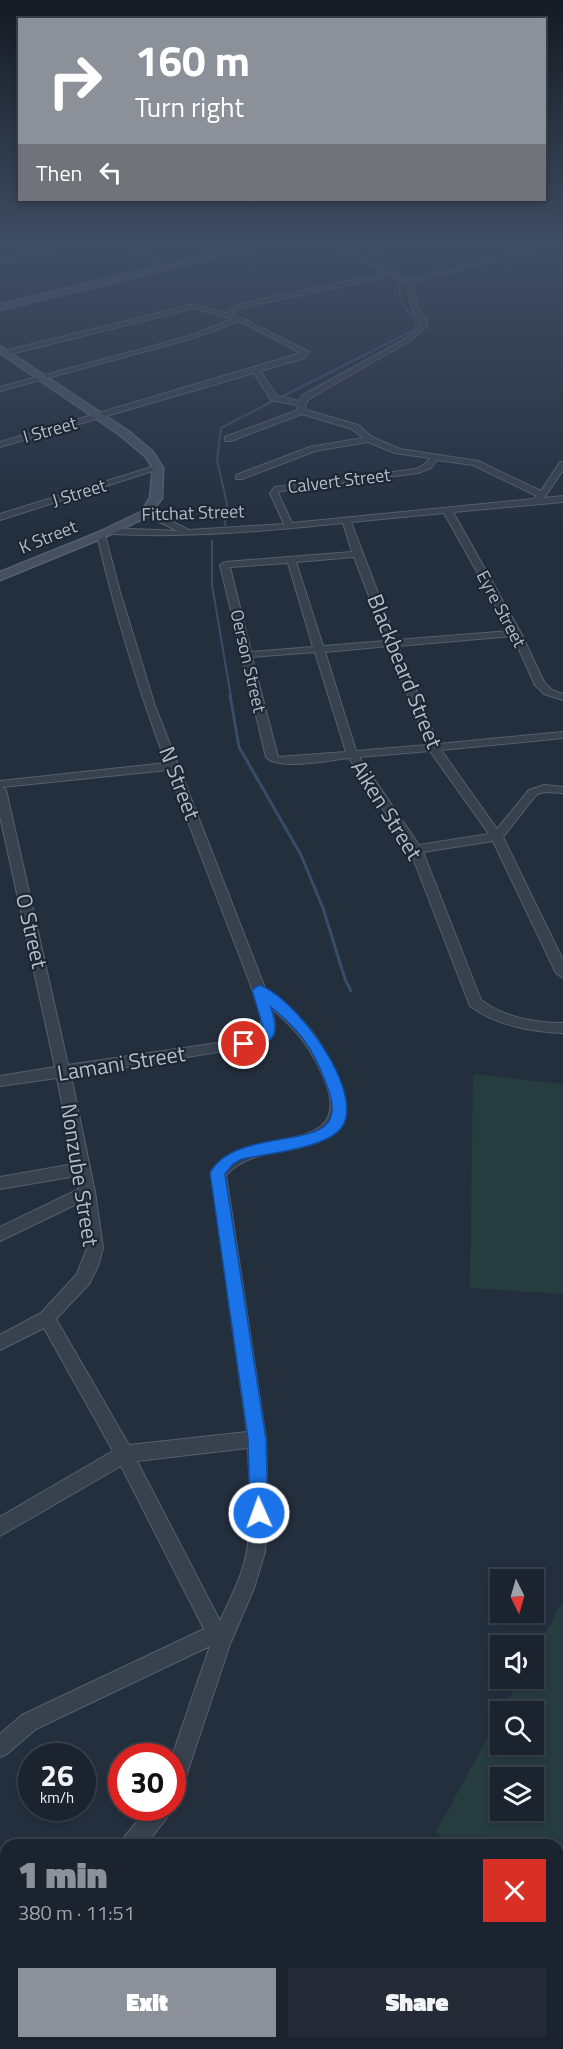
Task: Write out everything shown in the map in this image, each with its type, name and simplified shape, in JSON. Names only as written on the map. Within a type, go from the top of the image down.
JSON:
[{"type":"street","points":[[5,355],[63,340]]},
{"type":"street","points":[[0,389],[182,340]]},
{"type":"street","name":"I Street","points":[[0,445],[302,356],[305,350],[283,340]]},
{"type":"street","points":[[228,439],[301,408],[306,397],[406,340]]},
{"type":"street","points":[[5,355],[100,416],[142,447],[158,468]]},
{"type":"street","points":[[255,370],[268,383],[274,398],[355,427],[369,439],[398,451],[475,463],[539,498],[563,464]]},
{"type":"street","points":[[239,477],[313,449],[369,439]]},
{"type":"street","name":"Calvert Street","points":[[289,526],[274,493],[278,489],[418,471],[428,466],[435,456]]},
{"type":"street","name":"Fitchat Street","points":[[105,533],[145,514],[152,506],[157,492],[158,468]]},
{"type":"street","name":"J Street","points":[[0,517],[158,468]]},
{"type":"street","name":"Fitchat Street","points":[[105,533],[193,534],[447,510],[539,498],[563,499]]},
{"type":"street","points":[[152,506],[160,519],[173,528],[193,534]]},
{"type":"street","name":"Eyre Street","points":[[447,510],[516,633],[544,689],[563,697]]},
{"type":"street","name":"Blackbeard Street","points":[[346,520],[357,554],[394,642],[434,748],[497,837],[563,972]]},
{"type":"street","name":"K Street","points":[[0,576],[105,533]]},
{"type":"street","name":"N Street","points":[[105,533],[109,572],[144,687],[259,990],[270,1027]]},
{"type":"street","points":[[291,560],[357,554]]},
{"type":"street","name":"Oerson Street","points":[[291,560],[225,565],[271,757],[275,760],[287,761],[352,755]]},
{"type":"street","name":"Aiken Street","points":[[291,560],[321,649],[352,755],[391,816],[416,849],[426,881],[475,1003],[482,1010],[495,1014],[540,1026],[563,1028]]},
{"type":"street","points":[[246,655],[516,633]]},
{"type":"street","points":[[352,755],[563,735]]},
{"type":"street","points":[[0,784],[173,766]]},
{"type":"street","points":[[416,849],[497,837],[533,792],[544,788],[563,790]]},
{"type":"street","name":"O Street","points":[[0,790],[63,1072]]},
{"type":"street","points":[[186,1743],[219,1637],[245,1588],[256,1552],[259,1513],[257,1439],[218,1173],[228,1160],[239,1154],[321,1135],[336,1124],[339,1116],[338,1097],[317,1047],[301,1024],[259,990]]},
{"type":"street","name":"Lamani Street","points":[[0,1081],[244,1044],[260,1040],[267,1035],[270,1027]]},
{"type":"street","name":"Nonzube Street","points":[[0,1343],[47,1318],[82,1279],[90,1266],[95,1248],[87,1192],[63,1072]]},
{"type":"street","points":[[0,1183],[82,1169]]},
{"type":"street","points":[[0,1234],[87,1192]]},
{"type":"street","points":[[47,1318],[124,1454],[219,1637]]},
{"type":"street","points":[[0,1527],[124,1454],[257,1439]]},
{"type":"street","points":[[0,1747],[29,1722],[54,1709],[219,1637]]},
{"type":"street","points":[[137,1839],[151,1821]]},
{"type":"green space","points":[[473,1074],[563,1084],[563,1294],[470,1288]]},
{"type":"green space","points":[[563,1601],[563,1839],[445,1839],[436,1832],[490,1733],[490,1755],[544,1755],[544,1701],[508,1701],[514,1689],[544,1689],[544,1635]]},
{"type":"waterway","points":[[281,397],[395,340]]},
{"type":"waterway","points":[[225,525],[227,504],[217,460],[221,428],[273,401]]},
{"type":"waterway","points":[[212,541],[212,585],[231,697]]},
{"type":"waterway","points":[[230,695],[239,747],[301,855],[323,908],[345,979],[351,991]]},
{"type":"route","points":[[244,1044],[260,1040],[267,1035],[270,1027],[259,990],[301,1024],[317,1047],[338,1097],[339,1116],[336,1124],[321,1135],[239,1154],[228,1160],[218,1173],[257,1439],[259,1513]]}]
